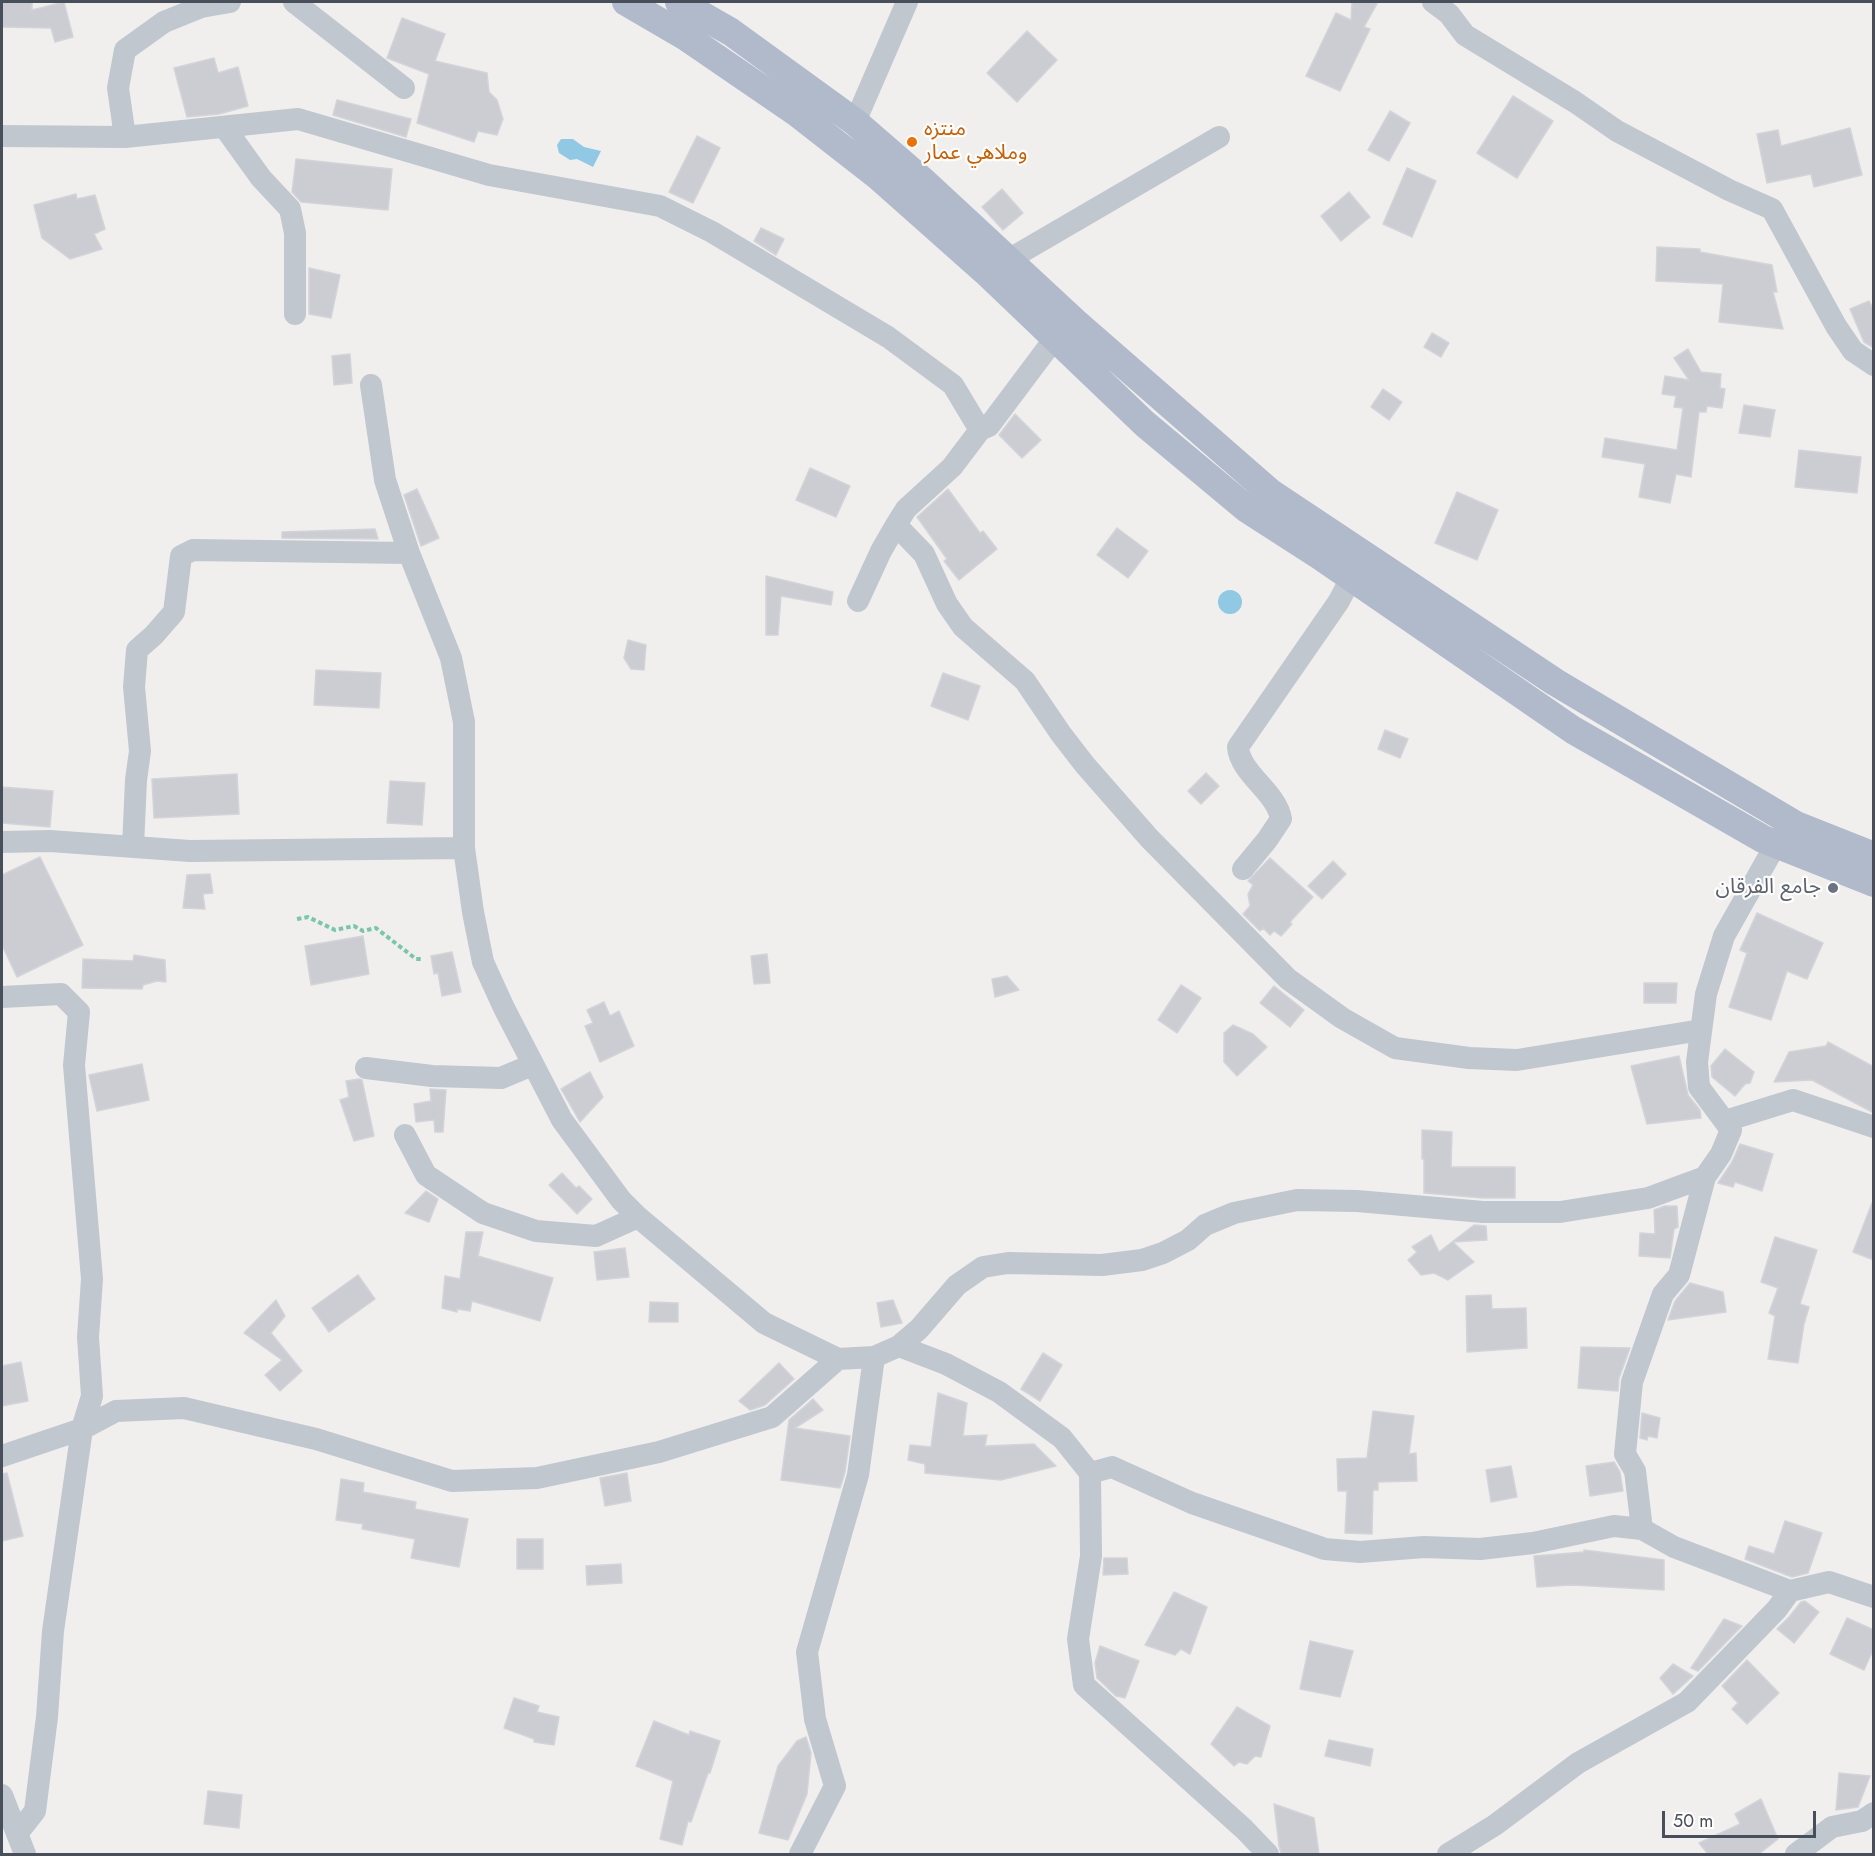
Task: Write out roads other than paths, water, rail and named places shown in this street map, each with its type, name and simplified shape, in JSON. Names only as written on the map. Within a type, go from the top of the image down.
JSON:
[{"type":"main road","points":[[626,2],[686,37],[796,113],[870,170],[977,264],[1145,424],[1247,508],[1573,730],[1763,839],[1874,883]]},
{"type":"main road","points":[[679,2],[731,32],[855,122],[923,181],[1074,322],[1271,493],[1555,682],[1796,825],[1874,856]]},
{"type":"street","points":[[125,137],[118,88],[125,50],[164,22],[201,7],[230,2]]},
{"type":"street","points":[[294,2],[404,88]]},
{"type":"street","points":[[855,122],[907,2]]},
{"type":"street","points":[[1433,2],[1449,14],[1465,35],[1575,102],[1617,131],[1729,190],[1772,209],[1836,326],[1853,351],[1874,365]]},
{"type":"street","points":[[2,136],[125,137],[298,119],[489,175],[660,207],[712,232],[888,337],[953,385],[980,430]]},
{"type":"street","points":[[225,128],[261,178],[290,209],[295,233],[295,314]]},
{"type":"street","points":[[1008,260],[1219,137]]},
{"type":"street","points":[[858,601],[880,551],[906,509],[952,467],[980,430],[988,426],[1055,338]]},
{"type":"street","points":[[371,385],[385,480],[409,553],[451,658],[464,722],[464,848],[472,912],[483,962],[532,1065],[562,1120],[621,1200],[638,1217],[764,1323],[838,1359],[874,1357],[899,1346],[919,1329],[957,1285],[983,1267],[1008,1263],[1102,1265],[1142,1260],[1163,1253],[1188,1240],[1206,1225],[1234,1213],[1265,1205],[1297,1200],[1357,1201],[1483,1212],[1560,1212],[1648,1198],[1706,1177]]},
{"type":"street","points":[[896,525],[924,554],[946,604],[963,627],[1025,681],[1085,765],[1149,838],[1288,979],[1342,1018],[1395,1048],[1469,1058],[1517,1060],[1701,1030]]},
{"type":"street","points":[[133,847],[136,780],[140,751],[134,687],[137,650],[174,612],[181,556],[194,550],[409,553]]},
{"type":"street","points":[[1243,869],[1281,819],[1280,809],[1238,754],[1238,747],[1339,601],[1351,578]]},
{"type":"street","points":[[2,842],[50,842],[190,851],[464,848]]},
{"type":"street","points":[[1642,1529],[1635,1471],[1625,1454],[1632,1382],[1663,1294],[1679,1275],[1706,1177],[1721,1154],[1731,1130],[1699,1087],[1697,1062],[1706,994],[1724,936],[1776,844]]},
{"type":"street","points":[[2,997],[61,994],[79,1012],[74,1065],[92,1278],[88,1337],[92,1396],[82,1429],[53,1631],[47,1717],[35,1811],[21,1844]]},
{"type":"street","points":[[366,1068],[432,1076],[501,1078],[532,1065]]},
{"type":"street","points":[[1725,1121],[1793,1100],[1874,1127]]},
{"type":"street","points":[[405,1135],[426,1175],[483,1213],[536,1230],[596,1236],[638,1217]]},
{"type":"street","points":[[899,1346],[946,1364],[999,1392],[1062,1438],[1090,1473],[1091,1556],[1078,1639],[1084,1685],[1244,1828],[1268,1854]]},
{"type":"street","points":[[800,1854],[835,1785],[815,1719],[807,1652],[858,1475],[874,1357]]},
{"type":"street","points":[[2,1456],[82,1429],[116,1411],[184,1408],[316,1439],[452,1481],[537,1478],[659,1452],[772,1417],[838,1359]]},
{"type":"street","points":[[1090,1473],[1112,1467],[1192,1503],[1325,1549],[1360,1552],[1424,1547],[1480,1549],[1533,1543],[1614,1526],[1642,1529],[1674,1547],[1790,1591],[1829,1582],[1874,1597]]},
{"type":"street","points":[[1448,1854],[1495,1825],[1578,1763],[1687,1702],[1777,1609],[1790,1591]]},
{"type":"street","points":[[2,1795],[21,1844]]},
{"type":"street","points":[[1799,1854],[1832,1827],[1862,1821],[1874,1813]]},
{"type":"water","points":[[561,139],[573,139],[584,147],[601,151],[593,167],[577,159],[570,160],[559,153],[557,145]]},
{"type":"water","points":[[1230,590],[1235,591],[1241,597],[1241,607],[1235,613],[1230,614],[1225,613],[1219,607],[1218,602],[1219,597],[1225,591]]},
{"type":"place","name":"منتزه وملاهي عمار","points":[[912,142]]},
{"type":"place","name":"جامع الفرقان","points":[[1833,888]]}]
